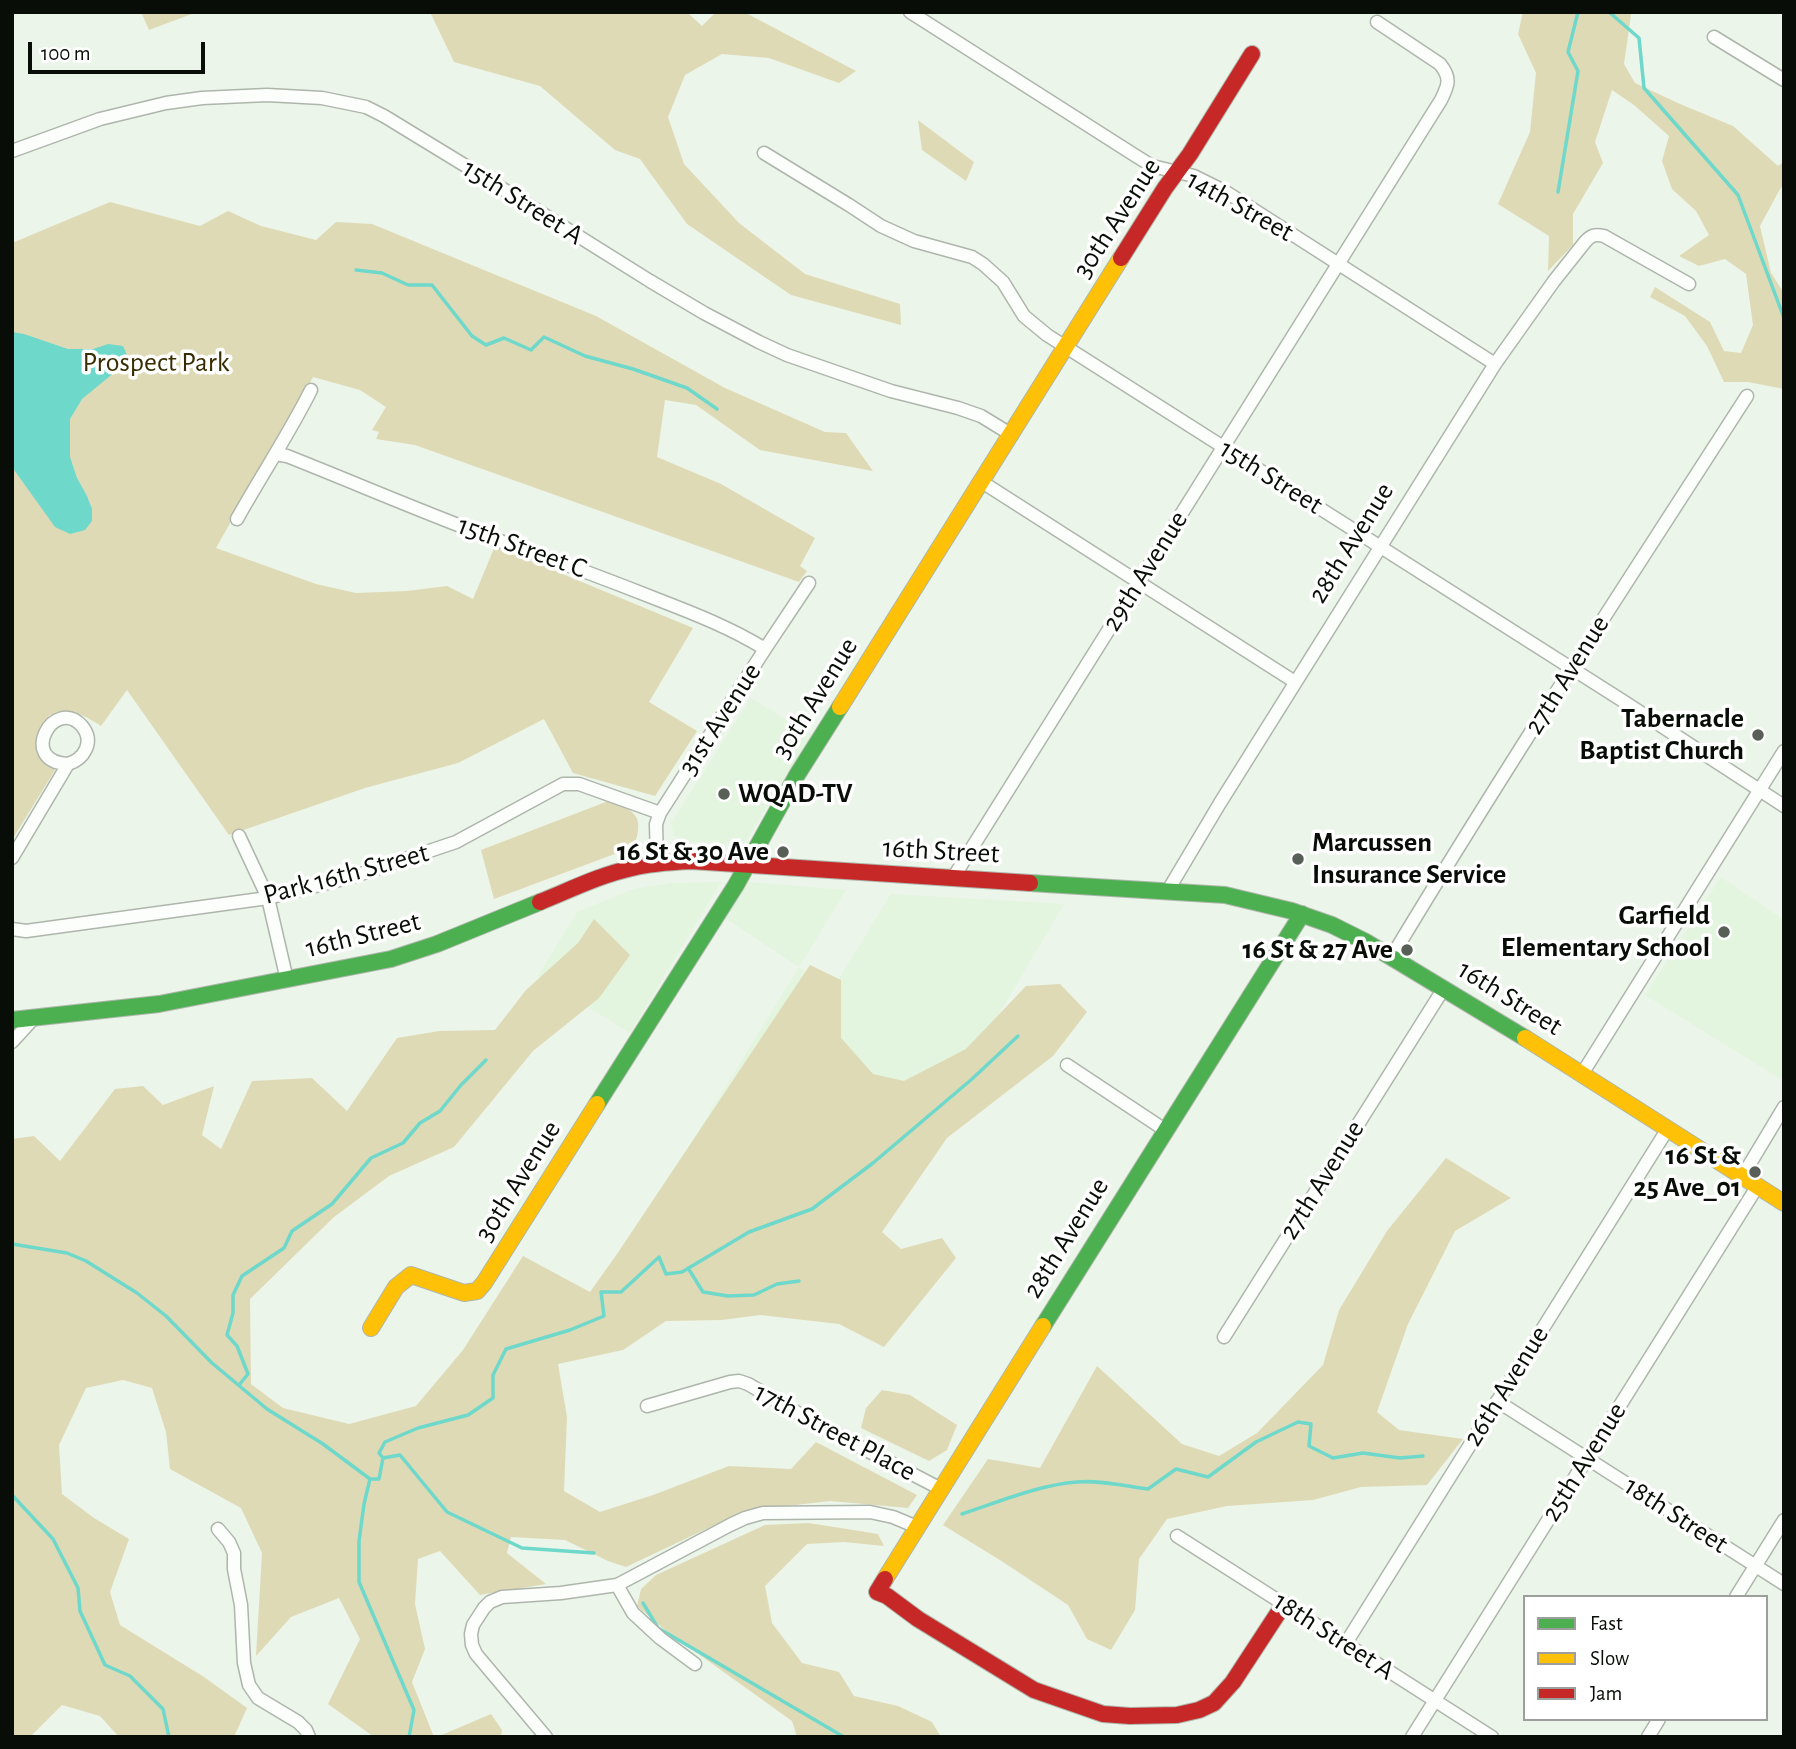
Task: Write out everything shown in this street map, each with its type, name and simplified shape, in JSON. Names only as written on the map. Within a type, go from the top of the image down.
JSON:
[{"type":"street","name":"14th Street","points":[[910,12],[1152,166],[1177,171],[1226,192],[1495,364]]},
{"type":"street","name":"29th Avenue","points":[[953,878],[1441,100],[1448,80],[1447,73],[1433,58],[1377,22]]},
{"type":"street","points":[[1714,37],[1784,80]]},
{"type":"street","name":"30th Avenue","points":[[371,1328],[397,1287],[411,1275],[464,1293],[477,1291],[484,1283],[748,864],[797,775],[1252,54]]},
{"type":"street","name":"15th Street A","points":[[12,151],[100,119],[166,103],[202,98],[322,98],[366,107],[650,281],[759,342],[787,355],[879,387],[981,416],[1012,435]]},
{"type":"street","name":"15th Street","points":[[764,153],[881,226],[914,241],[972,257],[983,264],[1003,282],[1029,321],[1784,806]]},
{"type":"street","name":"28th Avenue","points":[[1167,892],[1495,364],[1584,242],[1596,234],[1604,236],[1689,284]]},
{"type":"street","points":[[237,519],[311,390]]},
{"type":"street","name":"27th Avenue","points":[[1392,957],[1444,870],[1747,396]]},
{"type":"street","name":"15th Street C","points":[[275,454],[287,456],[511,545],[691,612],[740,633],[765,649]]},
{"type":"street","points":[[982,482],[1295,682]]},
{"type":"street","name":"31st Avenue","points":[[657,863],[656,824],[660,813],[809,583]]},
{"type":"street","points":[[1582,1074],[1784,751]]},
{"type":"street","points":[[12,858],[68,764]]},
{"type":"street","name":"Park 16th Street","points":[[12,929],[26,931],[268,898],[355,876],[456,842],[563,784],[579,784],[660,813]]},
{"type":"street","points":[[239,836],[268,898],[287,980]]},
{"type":"street","name":"16th Street","points":[[12,1020],[159,1004],[391,959],[437,944],[599,878],[657,863],[691,861],[748,864],[1224,895],[1258,901],[1302,914],[1334,926],[1392,957],[1784,1203]]},
{"type":"street","name":"28th Avenue","points":[[1284,1604],[1233,1682],[1213,1703],[1199,1710],[1177,1715],[1130,1716],[1103,1714],[1034,1689],[877,1592],[1302,914]]},
{"type":"street","name":"27th Avenue","points":[[1224,1337],[1444,988]]},
{"type":"street","points":[[12,1042],[34,1018]]},
{"type":"street","points":[[1067,1065],[1165,1130]]},
{"type":"street","points":[[1742,1177],[1784,1107]]},
{"type":"street","name":"26th Avenue","points":[[1346,1643],[1667,1130]]},
{"type":"street","name":"25th Avenue","points":[[1412,1737],[1757,1187]]},
{"type":"street","name":"17th Street Place","points":[[647,1406],[739,1381],[941,1489]]},
{"type":"street","name":"18th Street","points":[[1497,1401],[1784,1584]]},
{"type":"street","points":[[546,1737],[476,1654],[472,1645],[473,1625],[490,1602],[502,1597],[591,1590],[617,1585],[730,1525],[763,1513],[870,1512],[918,1527]]},
{"type":"street","points":[[1737,1595],[1784,1520]]},
{"type":"street","points":[[218,1529],[234,1553],[248,1685],[258,1698],[298,1722],[309,1737]]},
{"type":"street","name":"18th Street A","points":[[1177,1536],[1492,1737]]},
{"type":"street","points":[[617,1585],[633,1613],[660,1638],[695,1664]]},
{"type":"street","points":[[1648,1737],[1658,1721]]},
{"type":"shaded area","points":[[751,698],[812,735],[744,844],[684,842],[674,835],[671,823]]},
{"type":"shaded area","name":"Garfield Elementary School","points":[[1721,877],[1784,920],[1784,1081],[1645,995]]},
{"type":"shaded area","points":[[721,882],[630,1033],[538,976],[577,912],[634,889],[672,883]]},
{"type":"shaded area","points":[[748,882],[846,890],[799,967],[725,918]]},
{"type":"shaded area","points":[[891,894],[1064,904],[950,1097],[652,1207],[799,967],[832,990]]},
{"type":"green space","points":[[141,12],[197,12],[149,30]]},
{"type":"green space","points":[[430,12],[687,12],[702,26],[716,12],[744,12],[856,71],[839,83],[769,58],[722,54],[685,75],[668,117],[684,164],[739,223],[805,274],[900,304],[901,325],[791,295],[687,224],[640,159],[615,150],[540,86],[454,62]]},
{"type":"green space","points":[[1523,12],[1628,12],[1631,15],[1624,64],[1635,83],[1733,126],[1778,166],[1784,162],[1784,184],[1760,226],[1771,273],[1784,293],[1784,389],[1748,382],[1724,382],[1707,346],[1685,316],[1650,297],[1655,287],[1710,322],[1724,351],[1741,353],[1753,325],[1746,274],[1725,259],[1699,266],[1679,256],[1709,235],[1696,211],[1672,189],[1662,161],[1669,136],[1634,105],[1612,90],[1595,142],[1603,163],[1573,214],[1573,245],[1548,271],[1549,236],[1498,204],[1530,132],[1536,73],[1518,34]]},
{"type":"green space","points":[[918,120],[974,162],[966,181],[922,150]]},
{"type":"green space","name":"Prospect Park","points":[[110,202],[200,226],[228,211],[261,226],[316,240],[336,222],[372,224],[596,316],[725,388],[825,432],[846,433],[873,471],[760,450],[696,405],[665,400],[657,457],[721,484],[815,538],[800,566],[807,571],[799,582],[415,445],[376,439],[379,432],[372,430],[386,407],[360,390],[313,377],[216,548],[316,584],[356,593],[447,586],[473,599],[495,546],[693,628],[649,702],[697,731],[655,796],[573,773],[544,719],[458,763],[365,788],[229,835],[127,690],[101,726],[77,714],[50,715],[36,735],[40,757],[55,770],[12,840],[12,243]]},
{"type":"green space","points":[[611,800],[631,811],[637,819],[637,836],[628,849],[494,899],[481,850]]},
{"type":"green space","points":[[594,919],[630,955],[599,998],[533,1051],[454,1147],[389,1176],[334,1217],[250,1299],[251,1384],[283,1408],[349,1424],[416,1406],[463,1350],[523,1256],[590,1292],[810,965],[841,980],[841,1038],[873,1074],[904,1081],[966,1049],[1026,986],[1060,984],[1087,1012],[1053,1056],[947,1138],[882,1232],[901,1249],[942,1238],[956,1258],[884,1347],[839,1324],[760,1315],[722,1320],[666,1321],[623,1350],[558,1364],[567,1417],[564,1491],[600,1512],[729,1466],[791,1469],[816,1442],[917,1495],[908,1508],[830,1501],[744,1511],[626,1567],[565,1540],[511,1537],[507,1553],[546,1584],[480,1595],[440,1551],[418,1559],[415,1604],[425,1649],[412,1682],[434,1737],[374,1737],[328,1704],[360,1639],[339,1598],[291,1617],[256,1656],[262,1553],[241,1508],[170,1469],[166,1432],[152,1388],[123,1380],[86,1388],[59,1445],[62,1494],[129,1539],[110,1592],[120,1625],[204,1677],[247,1708],[234,1737],[119,1737],[100,1716],[62,1705],[30,1737],[12,1737],[12,1139],[34,1136],[60,1161],[115,1089],[143,1086],[163,1105],[214,1086],[202,1135],[221,1149],[252,1081],[312,1078],[347,1111],[397,1038],[439,1031],[495,1030],[526,990],[578,943]]},
{"type":"green space","points":[[1446,1158],[1511,1198],[1455,1231],[1408,1324],[1377,1412],[1399,1430],[1463,1439],[1427,1485],[1361,1487],[1313,1500],[1227,1506],[1167,1519],[1139,1559],[1135,1610],[1111,1650],[1087,1639],[1068,1605],[943,1525],[988,1459],[1040,1468],[1097,1366],[1182,1444],[1219,1456],[1257,1433],[1323,1365],[1339,1310],[1387,1231]]},
{"type":"green space","points":[[882,1390],[910,1395],[957,1425],[947,1450],[929,1461],[861,1428],[866,1408]]},
{"type":"green space","points":[[809,1523],[878,1534],[884,1546],[844,1542],[807,1544],[765,1586],[772,1623],[802,1663],[839,1672],[854,1696],[898,1706],[932,1722],[941,1737],[797,1737],[792,1721],[665,1630],[637,1606],[641,1589],[656,1575],[765,1525]]},
{"type":"green space","points":[[491,1714],[502,1730],[501,1737],[437,1737]]},
{"type":"water","points":[[12,332],[68,349],[93,349],[108,344],[123,346],[127,355],[121,367],[82,399],[70,419],[70,457],[92,509],[92,521],[85,530],[70,534],[55,527],[12,467]]},
{"type":"waterway","points":[[1558,192],[1578,71],[1568,52],[1578,12]]},
{"type":"waterway","points":[[1609,12],[1639,38],[1644,88],[1738,195],[1784,318]]},
{"type":"waterway","points":[[356,270],[382,273],[408,285],[432,285],[472,336],[486,345],[504,338],[531,350],[544,337],[585,356],[687,388],[717,409]]},
{"type":"waterway","points":[[383,1458],[379,1453],[385,1442],[418,1428],[468,1415],[493,1398],[493,1375],[506,1349],[570,1330],[604,1316],[601,1292],[621,1292],[659,1257],[666,1274],[682,1272],[749,1232],[812,1209],[873,1163],[1018,1036]]},
{"type":"waterway","points":[[239,1385],[248,1374],[237,1346],[227,1335],[233,1313],[233,1295],[242,1276],[284,1248],[292,1231],[332,1204],[371,1158],[403,1143],[420,1123],[440,1111],[486,1060]]},
{"type":"waterway","points":[[12,1244],[67,1253],[86,1261],[137,1293],[166,1316],[212,1363],[267,1409],[323,1444],[370,1479],[379,1479],[383,1458],[400,1455],[447,1512],[522,1548],[594,1553]]},
{"type":"waterway","points":[[688,1268],[703,1292],[728,1296],[754,1295],[777,1284],[799,1281]]},
{"type":"waterway","points":[[962,1514],[1062,1484],[1095,1482],[1148,1489],[1176,1469],[1208,1477],[1256,1442],[1298,1422],[1311,1424],[1309,1446],[1333,1458],[1363,1453],[1400,1458],[1423,1456]]},
{"type":"waterway","points":[[370,1479],[359,1541],[359,1582],[414,1710],[409,1737]]},
{"type":"waterway","points":[[12,1495],[53,1539],[78,1588],[80,1611],[105,1665],[130,1676],[163,1709],[169,1737]]},
{"type":"waterway","points":[[643,1603],[658,1628],[844,1737]]},
{"type":"traffic: fast","points":[[597,1104],[736,885],[797,775],[840,707]]},
{"type":"traffic: fast","points":[[1030,883],[1225,895],[1292,911],[1332,925],[1366,942],[1525,1038]]},
{"type":"traffic: fast","points":[[12,1020],[159,1004],[391,959],[437,944],[540,902]]},
{"type":"traffic: fast","points":[[1043,1326],[1302,914]]},
{"type":"traffic: slow","points":[[840,707],[1121,258]]},
{"type":"traffic: slow","points":[[1525,1038],[1784,1203]]},
{"type":"traffic: slow","points":[[371,1328],[396,1287],[411,1275],[464,1293],[477,1291],[597,1104]]},
{"type":"traffic: slow","points":[[885,1579],[1043,1326]]},
{"type":"traffic: jam","points":[[1121,258],[1252,54]]},
{"type":"traffic: jam","points":[[540,902],[620,871],[639,866],[691,861],[1030,883]]},
{"type":"traffic: jam","points":[[885,1579],[877,1592],[1034,1690],[1103,1714],[1130,1716],[1177,1715],[1214,1703],[1233,1682],[1284,1604]]},
{"type":"place","name":"Tabernacle Baptist Church","points":[[1758,735]]},
{"type":"place","name":"WQAD-TV","points":[[724,794]]},
{"type":"place","name":"16 St & 30 Ave","points":[[783,852]]},
{"type":"place","name":"Marcussen Insurance Service","points":[[1298,859]]},
{"type":"place","name":"Garfield Elementary School","points":[[1724,932]]},
{"type":"place","name":"16 St & 27 Ave","points":[[1407,950]]},
{"type":"place","name":"16 St & 25 Ave_01","points":[[1755,1172]]}]
